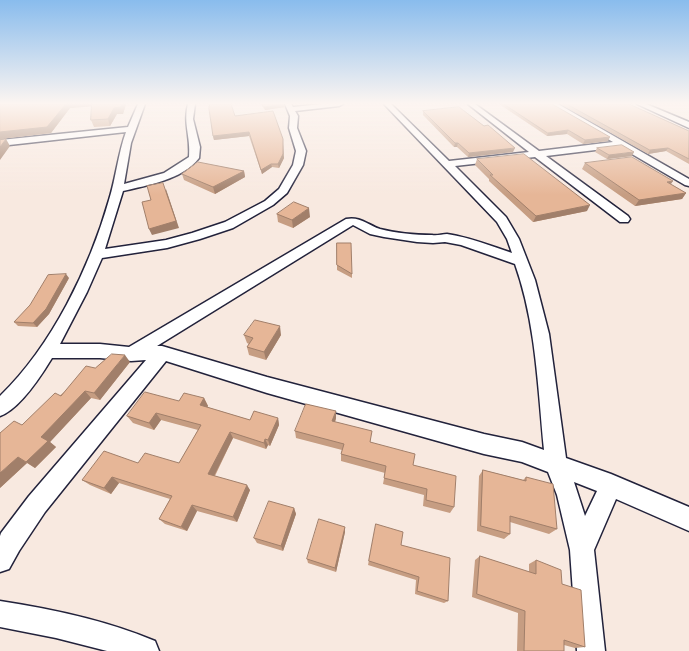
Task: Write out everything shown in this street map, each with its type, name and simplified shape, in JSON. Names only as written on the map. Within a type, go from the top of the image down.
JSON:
[{"type":"street","points":[[0,143],[80,134]]},
{"type":"street","points":[[0,408],[28,378],[71,310],[96,255],[117,189],[129,134]]},
{"type":"street","points":[[117,189],[162,178],[185,166],[194,158],[195,147],[192,134]]},
{"type":"street","points":[[96,255],[167,244],[196,236],[229,225],[269,204],[283,191],[298,165],[301,151],[295,134]]},
{"type":"street","points":[[417,134],[502,220],[521,261],[535,305],[541,334],[556,465],[568,495],[582,550],[591,651]]},
{"type":"street","points":[[512,134],[624,219]]},
{"type":"street","points":[[606,134],[689,183]]},
{"type":"street","points":[[447,164],[623,144]]},
{"type":"street","points":[[132,354],[350,222],[354,222],[378,232],[430,239],[451,239],[487,249],[521,261]]},
{"type":"street","points":[[46,351],[100,350],[132,354],[162,353],[274,387],[484,444],[522,452],[611,485],[689,519]]},
{"type":"street","points":[[0,560],[10,542],[37,504],[162,353]]},
{"type":"street","points":[[582,550],[611,485]]},
{"type":"street","points":[[0,614],[64,625],[125,642],[145,651]]},
{"type":"building","points":[[213,134],[228,134],[213,136]]},
{"type":"building","points":[[250,134],[281,134],[283,139],[283,154],[278,164],[271,164],[261,170]]},
{"type":"building","points":[[446,134],[499,134],[515,148],[469,153],[458,143],[455,143]]},
{"type":"building","points":[[575,134],[605,134],[610,137],[585,140]]},
{"type":"building","points":[[622,134],[689,134],[689,159],[668,148],[650,150]]},
{"type":"building","points":[[6,139],[0,147],[0,140]]},
{"type":"building","points":[[622,145],[634,152],[609,155],[597,148]]},
{"type":"building","points":[[524,154],[590,205],[536,216],[490,175],[493,175],[477,159]]},
{"type":"building","points":[[632,157],[673,181],[667,182],[686,193],[639,200],[585,163]]},
{"type":"building","points":[[198,162],[244,171],[213,187],[182,174]]},
{"type":"building","points":[[163,183],[176,221],[149,229],[142,202],[151,200],[147,186]]},
{"type":"building","points":[[294,202],[309,208],[292,220],[277,214]]},
{"type":"building","points":[[337,243],[351,243],[352,274],[337,265]]},
{"type":"building","points":[[66,274],[46,309],[33,323],[14,322],[30,305],[48,275]]},
{"type":"building","points":[[255,320],[280,326],[264,352],[247,347],[253,338],[244,335]]},
{"type":"building","points":[[112,354],[125,355],[94,393],[85,391],[41,437],[48,441],[26,462],[18,457],[0,473],[0,433],[14,421],[22,425],[55,393],[61,396],[86,366],[95,368]]},
{"type":"building","points":[[145,392],[179,401],[184,393],[204,398],[200,405],[250,420],[254,411],[278,418],[268,440],[265,439],[264,443],[230,432],[208,474],[247,485],[233,517],[192,505],[181,527],[159,519],[172,496],[112,477],[104,488],[82,480],[104,451],[138,463],[145,453],[179,463],[201,425],[156,413],[149,423],[127,416]]},
{"type":"building","points":[[306,404],[336,411],[332,421],[372,431],[370,442],[415,454],[413,465],[456,476],[454,507],[426,500],[427,489],[384,478],[386,466],[341,454],[344,444],[295,431]]},
{"type":"building","points":[[483,470],[526,481],[526,477],[553,484],[557,529],[510,516],[510,534],[481,526]]},
{"type":"building","points":[[269,501],[294,508],[281,546],[254,538]]},
{"type":"building","points":[[319,519],[345,527],[335,568],[307,559]]},
{"type":"building","points":[[376,524],[403,532],[401,545],[450,558],[448,601],[417,591],[419,577],[369,561]]},
{"type":"building","points":[[480,556],[536,574],[536,560],[561,570],[562,584],[581,590],[585,647],[564,640],[564,651],[524,651],[525,611],[477,594]]}]
